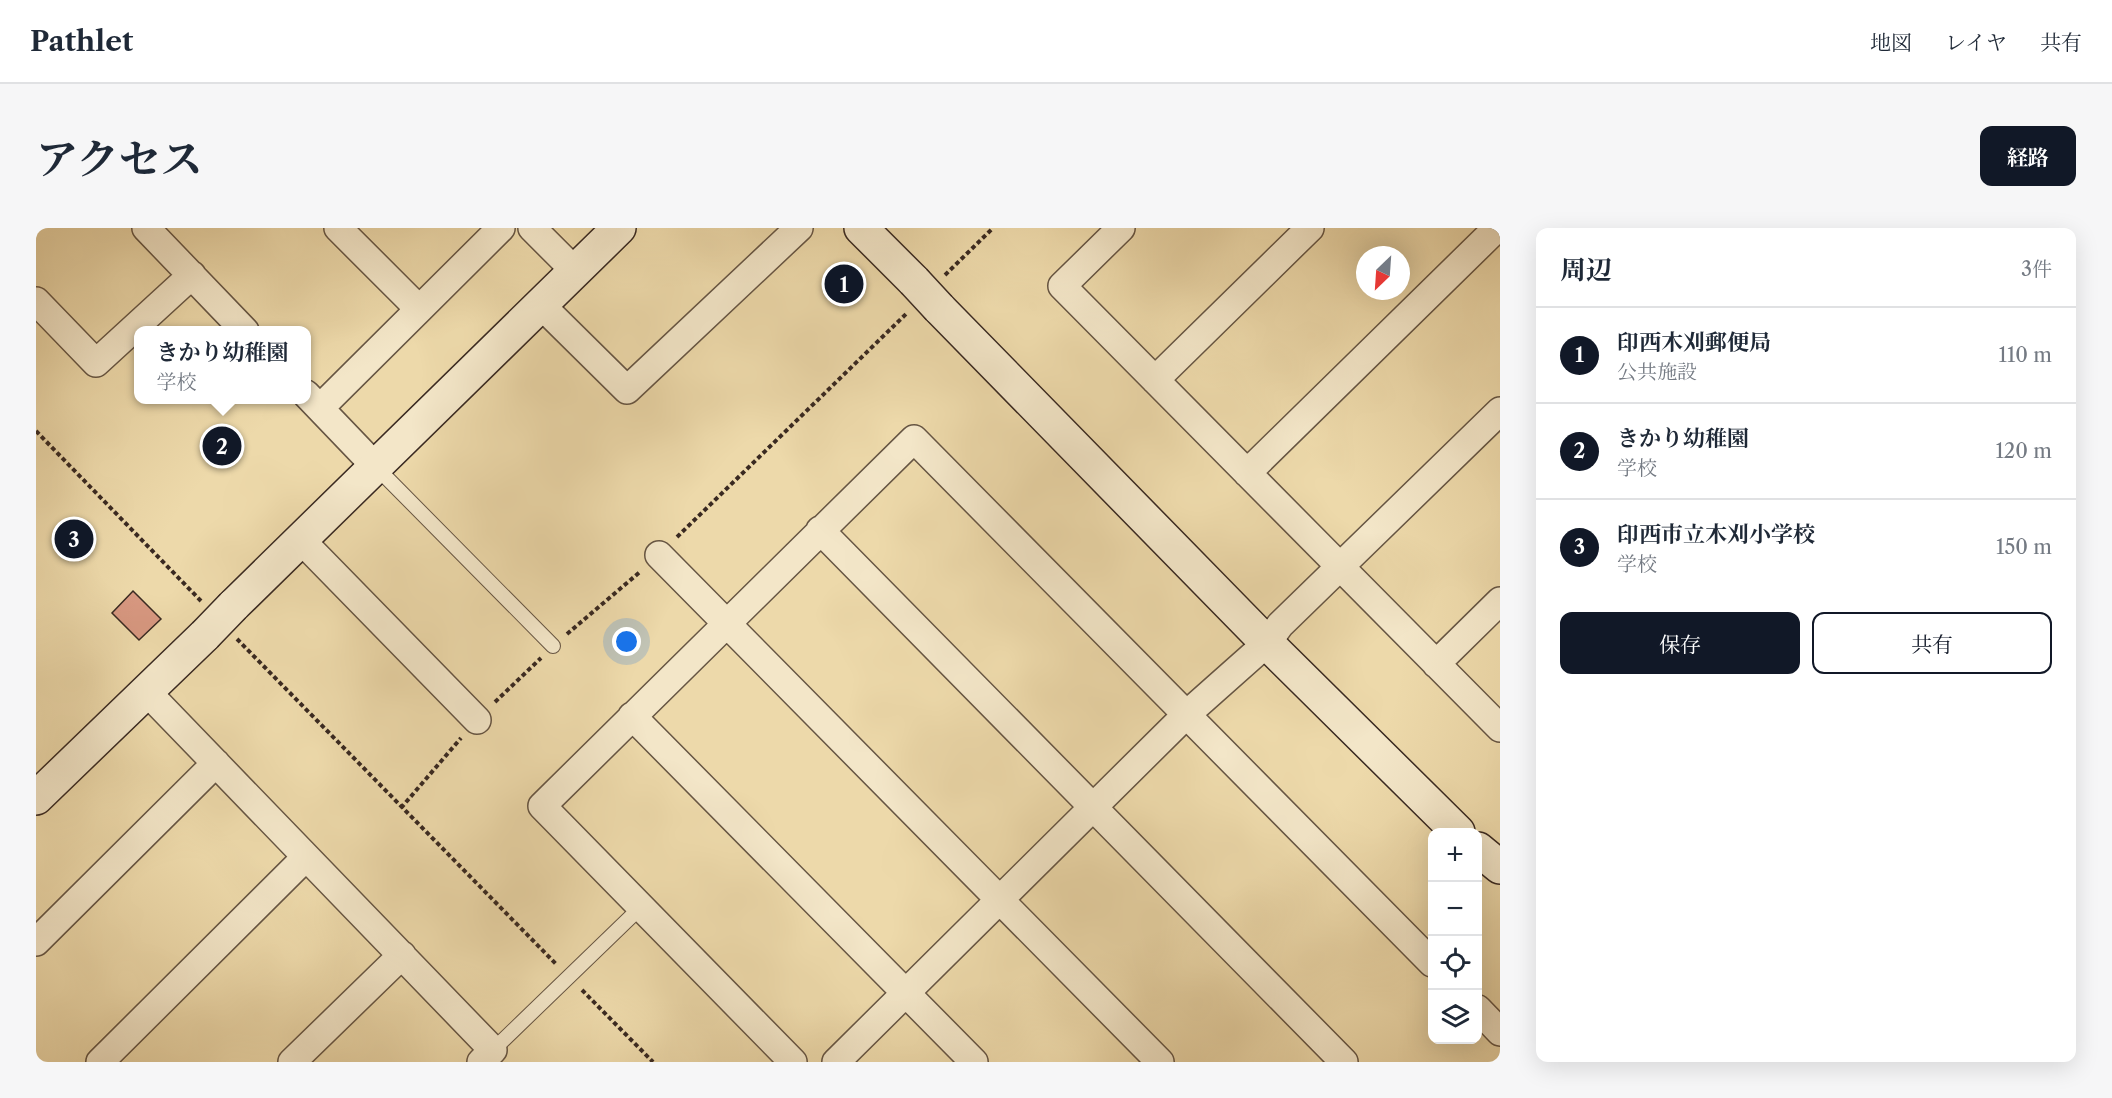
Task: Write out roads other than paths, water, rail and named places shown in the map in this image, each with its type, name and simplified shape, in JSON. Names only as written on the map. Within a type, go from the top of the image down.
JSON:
[{"type":"street","points":[[146,228],[241,326]]},
{"type":"street","points":[[338,228],[419,309]]},
{"type":"street","points":[[375,466],[313,401],[419,309],[501,228]]},
{"type":"street","points":[[532,228],[575,271]]},
{"type":"street","points":[[36,798],[619,228]]},
{"type":"street","points":[[540,304],[627,390],[799,228]]},
{"type":"street","points":[[861,228],[1267,643],[1454,828]]},
{"type":"street","points":[[1121,228],[1062,286],[1500,728]]},
{"type":"street","points":[[1155,380],[1310,228]]},
{"type":"street","points":[[1247,473],[1497,228]]},
{"type":"street","points":[[136,326],[192,275]]},
{"type":"street","points":[[36,301],[96,363],[134,328]]},
{"type":"street","points":[[836,1062],[1186,714],[1267,643],[1280,625],[1500,411]]},
{"type":"street","points":[[793,1062],[542,806],[914,439],[1428,959]]},
{"type":"street","points":[[820,530],[1344,1062]]},
{"type":"street","points":[[301,540],[477,720]]},
{"type":"street","points":[[659,555],[1160,1062]]},
{"type":"street","points":[[1436,664],[1500,601]]},
{"type":"street","points":[[146,691],[402,955],[487,1056]]},
{"type":"street","points":[[632,716],[974,1062]]},
{"type":"street","points":[[36,942],[216,763]]},
{"type":"street","points":[[1482,852],[1500,867]]},
{"type":"street","points":[[99,1062],[306,857]]},
{"type":"street","points":[[292,1062],[402,955]]},
{"type":"street","points":[[1482,1013],[1500,1032]]},
{"type":"lane","points":[[375,466],[553,646]]},
{"type":"lane","points":[[487,1056],[641,907]]},
{"type":"place","name":"印西木刈郵便局","points":[[844,284]]},
{"type":"place","name":"きかり幼稚園","points":[[222,446]]},
{"type":"place","name":"印西市立木刈小学校","points":[[74,539]]}]
